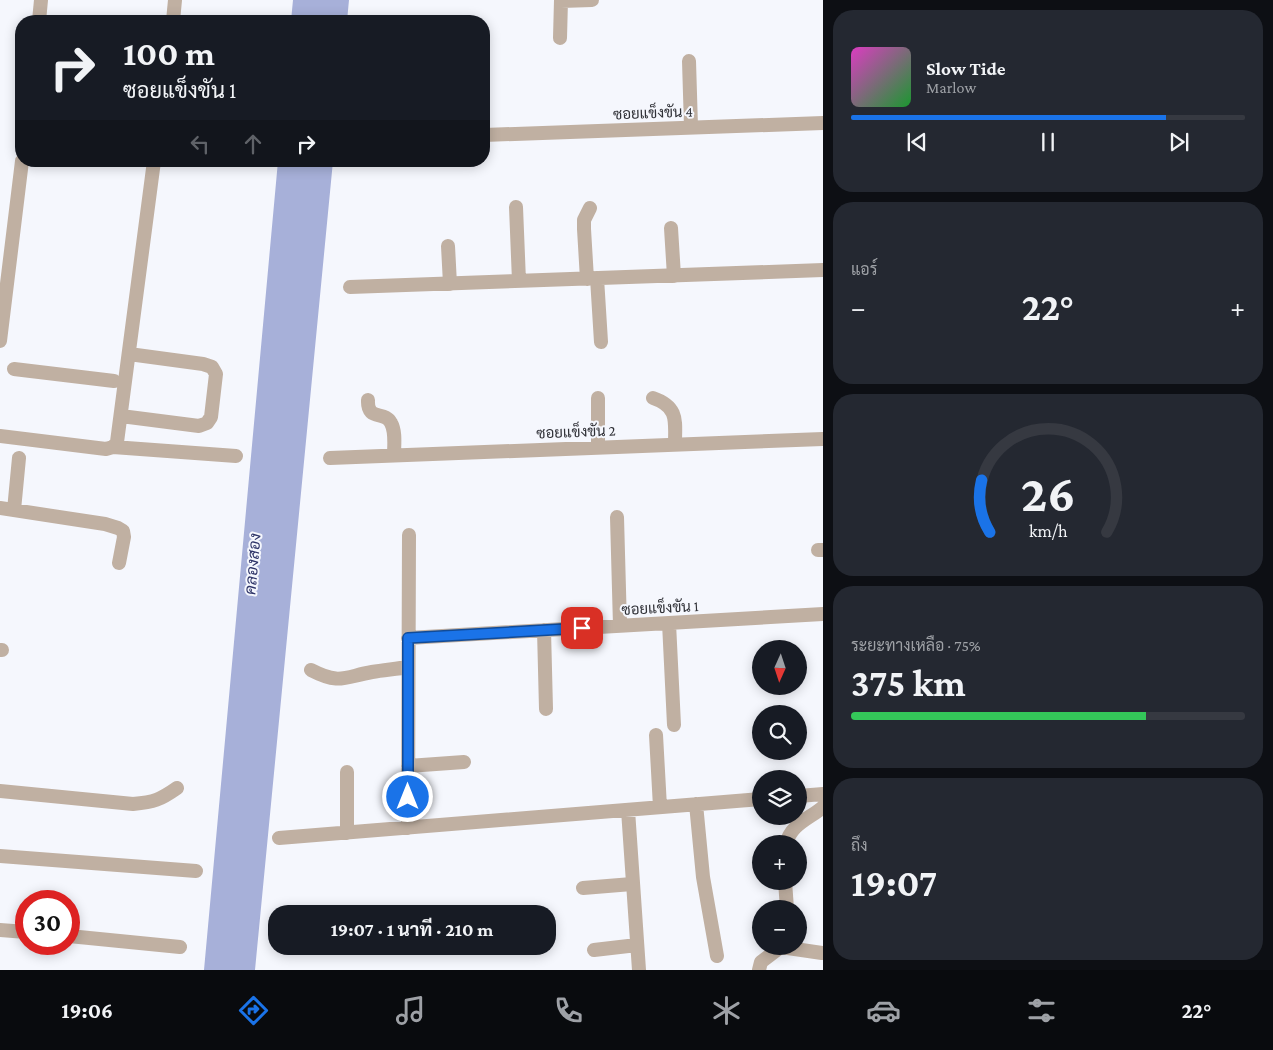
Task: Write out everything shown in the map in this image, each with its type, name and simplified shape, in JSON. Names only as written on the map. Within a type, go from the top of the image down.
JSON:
[{"type":"street","points":[[40,15],[41,0]]},
{"type":"street","points":[[174,15],[175,0]]},
{"type":"street","points":[[560,38],[561,1],[592,0]]},
{"type":"street","points":[[689,62],[691,127]]},
{"type":"street","name":"ซอยแข็งขัน 4","points":[[490,135],[823,122]]},
{"type":"street","points":[[0,341],[21,167]]},
{"type":"street","points":[[113,447],[117,442],[122,409],[153,167]]},
{"type":"street","points":[[516,207],[520,281]]},
{"type":"street","points":[[590,208],[584,220],[584,230],[601,342]]},
{"type":"street","points":[[671,228],[674,276]]},
{"type":"street","points":[[448,246],[450,284]]},
{"type":"street","points":[[350,287],[823,270]]},
{"type":"street","points":[[122,409],[114,389],[114,381],[117,370],[129,357]]},
{"type":"street","points":[[122,409],[199,426],[208,423],[211,417],[216,374],[212,367],[204,364],[129,357]]},
{"type":"street","points":[[14,369],[114,381]]},
{"type":"street","points":[[598,398],[598,447]]},
{"type":"street","points":[[653,398],[663,401],[670,407],[674,416],[676,444]]},
{"type":"street","points":[[368,400],[370,411],[373,414],[387,418],[391,422],[394,431],[394,456]]},
{"type":"street","points":[[0,436],[106,449],[113,447],[236,456]]},
{"type":"street","name":"ซอยแข็งขัน 2","points":[[330,458],[823,438]]},
{"type":"street","points":[[19,458],[7,509],[105,524],[118,528],[123,531],[124,537],[119,563]]},
{"type":"street","points":[[617,516],[620,626]]},
{"type":"street","points":[[408,828],[409,535]]},
{"type":"street","name":"ซอยแข็งขัน 1","points":[[408,638],[823,614]]},
{"type":"street","points":[[670,623],[674,725]]},
{"type":"street","points":[[544,630],[546,709]]},
{"type":"street","points":[[311,670],[331,679],[342,679],[371,672],[408,667]]},
{"type":"street","points":[[656,735],[660,807]]},
{"type":"street","points":[[408,766],[464,762]]},
{"type":"street","points":[[347,772],[347,833]]},
{"type":"street","points":[[0,791],[133,804],[149,803],[161,799],[177,788]]},
{"type":"street","points":[[807,795],[823,794]]},
{"type":"street","points":[[279,838],[752,800]]},
{"type":"street","points":[[696,804],[703,877],[717,956]]},
{"type":"street","points":[[790,835],[792,829],[823,807]]},
{"type":"street","points":[[628,810],[639,970]]},
{"type":"street","points":[[0,856],[196,871]]},
{"type":"street","points":[[583,888],[632,884]]},
{"type":"street","points":[[0,930],[15,931]]},
{"type":"street","points":[[80,937],[180,946]]},
{"type":"street","points":[[594,950],[637,946]]},
{"type":"street","points":[[807,950],[822,953]]},
{"type":"street","points":[[758,970],[761,962],[769,955]]},
{"type":"water","points":[[293,0],[349,0],[348,15],[292,15]]},
{"type":"water","name":"คลองสอง","points":[[277,167],[332,167],[255,970],[204,970]]},
{"type":"route","points":[[408,797],[408,638],[582,628]]}]
